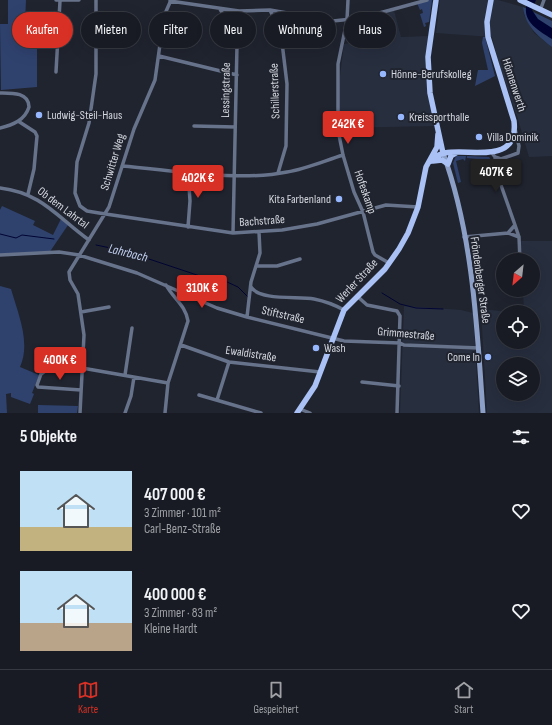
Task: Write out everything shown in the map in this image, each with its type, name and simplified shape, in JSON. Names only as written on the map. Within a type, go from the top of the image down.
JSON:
[{"type":"main road","name":"Werler Straße","points":[[436,0],[428,57],[430,93],[443,153]]},
{"type":"main road","name":"Hönnenwerth","points":[[443,153],[457,152],[493,155],[508,144],[515,129],[511,108],[488,37],[487,22],[491,0]]},
{"type":"main road","points":[[521,0],[540,7],[552,14]]},
{"type":"main road","name":"Werler Straße","points":[[299,411],[311,394],[321,372],[344,310],[389,263],[403,243],[418,207],[428,162],[436,149],[438,134]]},
{"type":"main road","points":[[438,134],[446,147],[457,152]]},
{"type":"main road","points":[[428,162],[440,159],[448,164],[451,156],[457,152]]},
{"type":"main road","points":[[428,162],[443,153]]},
{"type":"main road","name":"Fröndenberger Straße","points":[[443,153],[448,164],[455,190],[472,287],[483,413]]},
{"type":"street","points":[[56,72],[58,0],[79,0]]},
{"type":"street","name":"Bachstraße","points":[[96,0],[96,74],[89,123],[77,162],[75,193],[77,202],[83,209],[105,214],[233,233],[282,230],[317,224],[386,205],[418,207]]},
{"type":"street","points":[[171,0],[220,9],[239,11],[270,10],[332,21],[344,20]]},
{"type":"street","name":"Schwitter Weg","points":[[80,413],[84,335],[78,294],[69,275],[71,267],[105,214],[134,129],[152,88],[159,56],[164,16],[171,0]]},
{"type":"street","name":"Hofeskamp","points":[[347,12],[348,0]]},
{"type":"street","points":[[379,12],[427,0]]},
{"type":"street","points":[[540,7],[544,0]]},
{"type":"street","name":"Lessingstraße","points":[[220,9],[236,40],[237,75],[233,233]]},
{"type":"street","name":"Schillerstraße","points":[[270,10],[280,34],[287,84],[286,146],[278,173]]},
{"type":"street","name":"Hofeskamp","points":[[344,35],[338,64],[338,130],[343,155],[354,192],[363,212],[373,252],[375,255],[389,263]]},
{"type":"street","points":[[159,56],[237,75]]},
{"type":"street","points":[[0,93],[17,94],[27,99],[29,104],[28,111],[18,122],[0,128]]},
{"type":"street","points":[[18,122],[36,133],[36,160],[28,194]]},
{"type":"street","name":"Lessingstraße","points":[[194,126],[236,127]]},
{"type":"street","name":"Hönnenwerth","points":[[493,155],[501,159],[517,154],[519,149],[518,136],[515,129]]},
{"type":"street","points":[[122,166],[234,175],[278,173],[288,172],[343,155]]},
{"type":"street","points":[[493,155],[496,171],[519,237],[520,253]]},
{"type":"street","points":[[188,172],[190,202],[188,226]]},
{"type":"street","name":"Ob dem Lahrtal","points":[[0,188],[28,194],[44,203],[89,240]]},
{"type":"street","points":[[508,233],[515,225]]},
{"type":"street","points":[[247,317],[251,287],[260,253],[259,232]]},
{"type":"street","points":[[464,237],[508,233],[519,237]]},
{"type":"street","name":"Stiftstraße","points":[[0,255],[59,252],[79,255],[137,273],[217,308],[247,317],[333,338]]},
{"type":"street","points":[[256,266],[277,266],[300,259]]},
{"type":"street","points":[[165,413],[168,383],[187,325],[187,316],[182,306],[170,293],[166,285]]},
{"type":"street","points":[[251,287],[253,290],[263,295],[314,299],[344,310]]},
{"type":"street","points":[[357,296],[367,305],[397,311],[399,313],[400,343],[397,413]]},
{"type":"street","points":[[81,312],[109,307]]},
{"type":"street","points":[[125,375],[132,328]]},
{"type":"street","name":"Grimmestraße","points":[[333,338],[344,341],[478,348]]},
{"type":"street","name":"Ewaldistraße","points":[[181,345],[229,362],[321,372]]},
{"type":"street","points":[[217,400],[229,362]]},
{"type":"street","points":[[82,368],[168,383]]},
{"type":"street","points":[[48,369],[41,374],[37,385],[38,388],[81,390]]},
{"type":"street","points":[[125,413],[131,396],[134,377]]},
{"type":"street","points":[[362,382],[398,386]]},
{"type":"street","points":[[199,395],[261,413]]},
{"type":"street","points":[[299,411],[310,413]]},
{"type":"shaded area","points":[[8,0],[26,0],[25,12],[12,12],[12,48],[37,48],[37,87],[1,90],[0,24],[8,24]]},
{"type":"shaded area","points":[[432,0],[429,22],[425,23],[426,26],[424,27],[420,14],[423,13],[422,9],[420,10],[417,3]]},
{"type":"shaded area","points":[[440,0],[498,0],[523,7],[524,15],[534,33],[552,47],[552,156],[529,157],[492,37],[436,33]]},
{"type":"shaded area","points":[[528,0],[536,0],[532,10],[538,19],[552,28],[552,39],[540,32],[531,23],[526,13]]},
{"type":"shaded area","points":[[523,7],[552,21],[552,47],[537,35],[529,25],[524,14]]},
{"type":"shaded area","name":"Hönne-Berufskolleg","points":[[396,18],[401,37],[429,36],[434,126],[339,128],[339,84],[344,44],[344,48],[396,48]]},
{"type":"shaded area","points":[[483,37],[485,37],[495,76],[475,86],[478,70],[488,70],[482,43]]},
{"type":"shaded area","points":[[456,156],[466,156],[465,161],[463,159],[456,161],[461,182],[458,183],[453,163]]},
{"type":"shaded area","points":[[467,156],[489,157],[493,172],[490,173],[486,160],[467,158]]},
{"type":"shaded area","points":[[2,206],[35,221],[33,225],[53,235],[61,219],[68,225],[49,253],[0,255],[0,210]]},
{"type":"shaded area","points":[[521,241],[552,241],[552,413],[487,413],[481,309],[496,310],[496,349],[540,349],[540,305],[524,305],[523,297],[540,297],[540,253],[522,253]]},
{"type":"shaded area","points":[[0,286],[11,289],[20,318],[24,338],[24,348],[20,367],[39,375],[32,393],[34,394],[30,404],[11,397],[11,393],[6,394],[7,413],[0,413]]},
{"type":"shaded area","points":[[404,306],[461,310],[473,313],[479,413],[400,413]]},
{"type":"shaded area","points":[[38,405],[78,406],[77,413],[38,413]]},
{"type":"waterway","name":"Lahrbach","points":[[0,234],[16,238],[22,235],[54,239]]},
{"type":"waterway","name":"Lahrbach","points":[[96,245],[140,254],[149,259],[212,280],[225,281],[238,287],[248,297]]},
{"type":"waterway","name":"Lahrbach","points":[[382,293],[400,304],[416,308],[443,309]]},
{"type":"place","name":"Hönne-Berufskolleg","points":[[383,74]]},
{"type":"place","name":"Ludwig-Steil-Haus","points":[[39,115]]},
{"type":"place","name":"Kreissporthalle","points":[[401,117]]},
{"type":"place","name":"Villa Dominik","points":[[479,137]]},
{"type":"place","name":"Kita Farbenland","points":[[339,199]]},
{"type":"place","name":"Wash","points":[[316,348]]},
{"type":"place","name":"Come In","points":[[488,357]]}]
